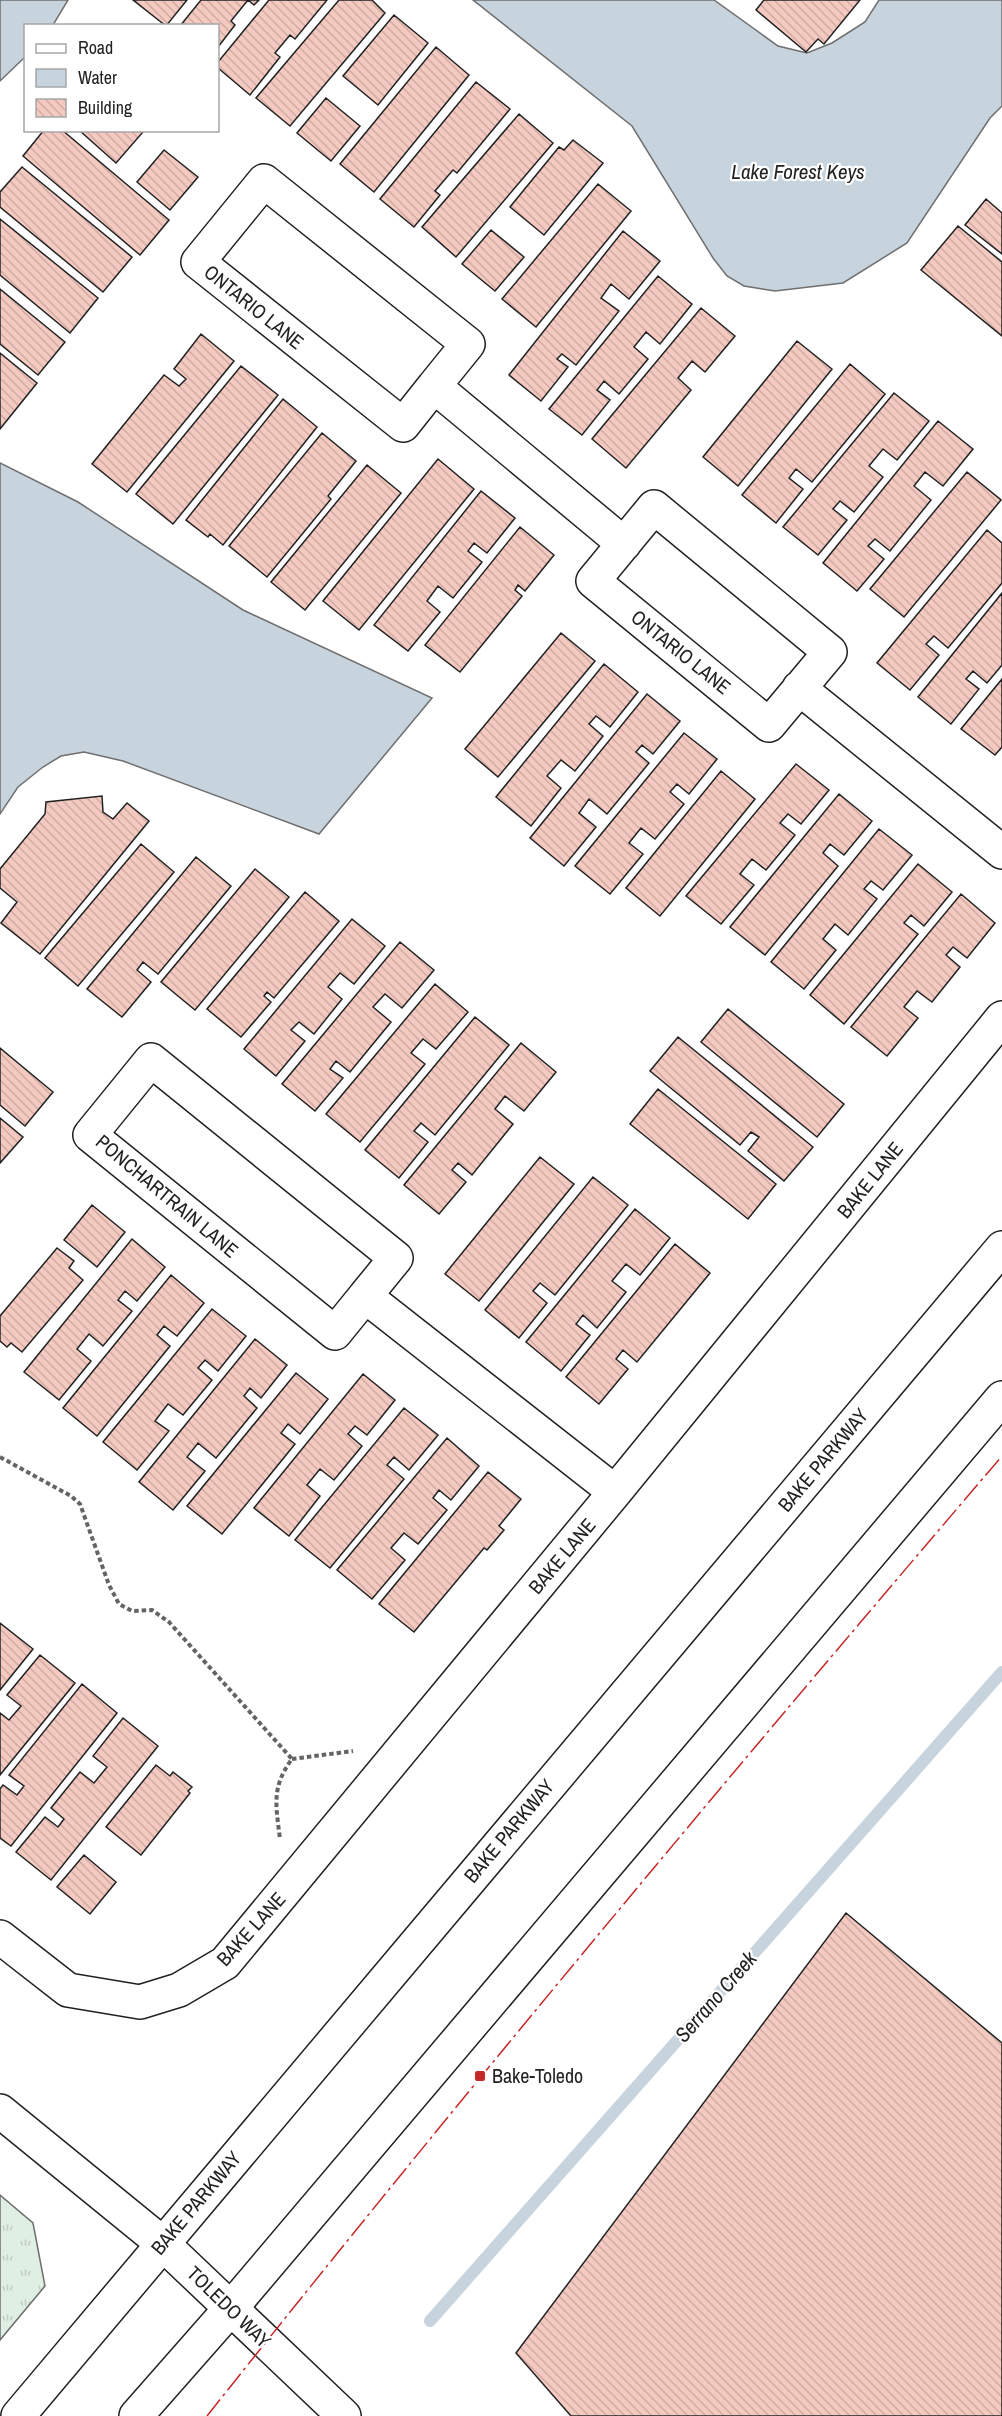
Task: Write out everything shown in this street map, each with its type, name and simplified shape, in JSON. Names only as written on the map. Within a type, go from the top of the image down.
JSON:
[{"type":"street","name":"ONTARIO LANE","points":[[264,181],[468,344],[434,386],[403,425],[198,262],[264,181]]},
{"type":"street","points":[[434,386],[624,544]]},
{"type":"street","name":"ONTARIO LANE","points":[[654,507],[830,652],[800,688],[769,725],[593,581],[654,507]]},
{"type":"street","points":[[800,688],[1002,852]]},
{"type":"street","name":"BAKE LANE","points":[[0,1937],[68,1990],[140,2002],[179,1990],[225,1963],[615,1492],[1002,1018]]},
{"type":"street","name":"PONCHARTRAIN LANE","points":[[151,1060],[396,1258],[365,1296],[335,1334],[90,1135],[151,1060]]},
{"type":"street","name":"BAKE PARKWAY","points":[[18,2416],[1002,1248]]},
{"type":"street","points":[[365,1296],[615,1492]]},
{"type":"street","points":[[136,2416],[231,2308],[1002,1398]]},
{"type":"street","name":"TOLEDO WAY","points":[[0,2111],[162,2243],[344,2416]]},
{"type":"path","points":[[0,1457],[71,1496],[80,1504],[109,1585],[119,1604],[132,1611],[152,1610],[169,1622],[292,1759]]},
{"type":"path","points":[[309,1861],[280,1840],[277,1784],[281,1773],[292,1759],[349,1750],[356,1752],[382,1772]]},
{"type":"green space","points":[[0,2195],[33,2223],[45,2286],[0,2340]]},
{"type":"water","points":[[0,0],[68,0],[54,24],[24,24],[24,58],[0,81]]},
{"type":"water","name":"Lake Forest Keys","points":[[473,0],[714,0],[778,46],[807,53],[832,43],[865,22],[879,0],[1002,0],[1002,106],[990,118],[907,243],[843,283],[775,291],[744,286],[727,276],[713,258],[632,126]]},
{"type":"water","points":[[0,463],[78,502],[243,610],[432,698],[319,834],[123,761],[84,752],[61,756],[43,767],[18,787],[0,814]]},
{"type":"building","points":[[133,0],[187,0],[168,24],[163,24]]},
{"type":"building","points":[[201,0],[248,0],[231,21],[235,25],[219,46],[219,24],[182,24]]},
{"type":"building","points":[[248,0],[259,0],[254,5]]},
{"type":"building","points":[[269,0],[327,0],[295,39],[290,35],[275,53],[280,57],[250,95],[219,69],[219,61]]},
{"type":"building","points":[[339,0],[372,0],[385,13],[290,126],[256,98]]},
{"type":"building","points":[[764,0],[860,0],[824,44],[818,39],[806,52],[756,10]]},
{"type":"building","points":[[394,15],[428,43],[378,105],[343,76]]},
{"type":"building","points":[[436,47],[469,75],[374,192],[340,164]]},
{"type":"building","points":[[476,82],[510,109],[457,173],[453,170],[435,191],[440,195],[414,227],[380,199]]},
{"type":"building","points":[[326,98],[360,126],[331,161],[297,133]]},
{"type":"building","points":[[519,114],[553,143],[456,257],[422,227]]},
{"type":"building","points":[[42,132],[64,132],[169,220],[140,255],[23,156]]},
{"type":"building","points":[[81,132],[143,132],[116,163]]},
{"type":"building","points":[[573,140],[603,163],[544,235],[510,207],[559,147],[564,150]]},
{"type":"building","points":[[164,150],[198,177],[170,210],[137,182]]},
{"type":"building","points":[[22,167],[132,257],[103,292],[0,207],[0,192]]},
{"type":"building","points":[[598,184],[631,211],[536,327],[502,299]]},
{"type":"building","points":[[986,199],[1002,213],[1002,254],[965,225]]},
{"type":"building","points":[[0,219],[98,298],[70,333],[0,275]]},
{"type":"building","points":[[958,226],[1002,262],[1002,336],[921,270]]},
{"type":"building","points":[[491,230],[524,257],[495,291],[462,264]]},
{"type":"building","points":[[623,231],[660,261],[629,299],[611,284],[601,298],[619,311],[576,365],[562,354],[557,359],[568,367],[541,401],[509,375]]},
{"type":"building","points":[[658,276],[692,304],[660,344],[646,332],[634,347],[648,359],[619,394],[604,381],[597,390],[610,400],[582,435],[549,409]]},
{"type":"building","points":[[0,289],[65,342],[38,375],[0,344]]},
{"type":"building","points":[[701,308],[735,336],[705,372],[692,361],[678,378],[691,390],[626,468],[592,439]]},
{"type":"building","points":[[201,334],[234,361],[127,492],[92,464],[164,375],[179,386],[186,379],[174,369]]},
{"type":"building","points":[[797,341],[832,369],[738,486],[703,457]]},
{"type":"building","points":[[0,353],[37,383],[0,429]]},
{"type":"building","points":[[850,364],[885,394],[812,482],[796,469],[789,478],[803,489],[776,523],[742,495]]},
{"type":"building","points":[[241,366],[278,395],[173,524],[136,494]]},
{"type":"building","points":[[894,393],[929,421],[897,460],[883,449],[869,466],[883,477],[854,512],[840,501],[833,509],[847,520],[818,555],[783,527]]},
{"type":"building","points":[[283,399],[317,427],[223,545],[210,534],[208,537],[186,520]]},
{"type":"building","points":[[938,421],[973,449],[943,486],[925,472],[914,486],[931,500],[890,551],[875,539],[868,546],[884,559],[857,591],[823,563]]},
{"type":"building","points":[[322,433],[356,461],[328,496],[331,499],[267,577],[229,546]]},
{"type":"building","points":[[438,459],[474,489],[359,630],[323,601]]},
{"type":"building","points":[[367,465],[401,493],[305,610],[271,582]]},
{"type":"building","points":[[967,472],[1001,500],[904,617],[870,589]]},
{"type":"building","points":[[481,491],[515,518],[487,553],[474,543],[468,551],[482,562],[453,598],[438,586],[427,601],[440,612],[408,651],[374,625]]},
{"type":"building","points":[[520,527],[554,555],[525,591],[518,585],[515,590],[522,596],[460,672],[425,645]]},
{"type":"building","points":[[987,530],[1002,543],[1002,583],[948,648],[934,636],[926,644],[939,655],[910,690],[877,663]]},
{"type":"building","points":[[1002,593],[1002,665],[987,683],[973,671],[966,679],[979,689],[951,724],[918,697]]},
{"type":"building","points":[[561,633],[595,661],[498,777],[465,749]]},
{"type":"building","points":[[604,664],[638,692],[610,727],[596,716],[589,724],[603,736],[575,771],[561,760],[547,776],[561,788],[531,826],[496,797]]},
{"type":"building","points":[[1002,679],[1002,747],[995,755],[961,729]]},
{"type":"building","points":[[647,694],[680,721],[653,754],[642,745],[636,752],[649,763],[607,814],[589,799],[579,813],[596,827],[564,866],[530,838]]},
{"type":"building","points":[[684,733],[717,759],[689,794],[677,784],[670,792],[684,804],[655,839],[641,828],[629,843],[643,854],[610,894],[575,866]]},
{"type":"building","points":[[796,764],[829,790],[801,824],[788,814],[780,823],[795,835],[766,870],[752,859],[740,874],[754,885],[721,924],[686,896]]},
{"type":"building","points":[[721,771],[755,799],[660,916],[626,888]]},
{"type":"building","points":[[839,794],[872,821],[844,855],[830,844],[823,853],[838,866],[765,955],[730,927]]},
{"type":"building","points":[[102,796],[103,812],[113,819],[127,803],[149,821],[40,954],[1,923],[17,902],[0,888],[0,869],[45,814],[46,802]]},
{"type":"building","points":[[879,829],[912,855],[883,890],[871,881],[864,889],[877,899],[848,935],[835,924],[823,939],[836,950],[804,989],[771,962]]},
{"type":"building","points":[[141,844],[174,872],[78,986],[45,958]]},
{"type":"building","points":[[196,857],[231,886],[158,974],[143,962],[137,970],[151,982],[122,1017],[87,989]]},
{"type":"building","points":[[918,864],[952,892],[924,926],[911,915],[904,923],[918,934],[844,1024],[810,995]]},
{"type":"building","points":[[255,869],[289,897],[195,1010],[161,982]]},
{"type":"building","points":[[305,892],[339,921],[274,998],[267,992],[264,996],[271,1002],[241,1037],[207,1009]]},
{"type":"building","points":[[961,894],[995,923],[967,958],[953,947],[946,955],[960,967],[932,1002],[917,991],[904,1007],[918,1018],[887,1056],[851,1027]]},
{"type":"building","points":[[352,919],[385,946],[354,984],[340,973],[328,987],[342,999],[314,1034],[299,1022],[291,1030],[305,1041],[276,1076],[244,1049]]},
{"type":"building","points":[[400,942],[434,970],[402,1008],[385,994],[373,1007],[391,1022],[350,1072],[336,1061],[330,1069],[343,1078],[315,1111],[282,1084]]},
{"type":"building","points":[[435,984],[468,1012],[436,1049],[423,1039],[411,1053],[425,1064],[360,1142],[326,1114]]},
{"type":"building","points":[[728,1009],[844,1104],[817,1137],[701,1042]]},
{"type":"building","points":[[475,1017],[509,1045],[435,1135],[421,1123],[414,1131],[428,1142],[399,1178],[365,1150]]},
{"type":"building","points":[[678,1037],[813,1147],[784,1181],[748,1151],[759,1137],[751,1132],[740,1145],[650,1071]]},
{"type":"building","points":[[521,1043],[556,1072],[524,1111],[505,1096],[495,1109],[513,1124],[472,1175],[458,1163],[452,1170],[466,1182],[439,1214],[404,1185]]},
{"type":"building","points":[[0,1048],[53,1092],[25,1126],[0,1105]]},
{"type":"building","points":[[658,1089],[776,1184],[748,1219],[630,1124]]},
{"type":"building","points":[[0,1118],[23,1137],[0,1163]]},
{"type":"building","points":[[540,1157],[574,1184],[479,1301],[445,1274]]},
{"type":"building","points":[[593,1177],[628,1205],[555,1295],[540,1283],[533,1291],[547,1303],[519,1338],[485,1310]]},
{"type":"building","points":[[92,1205],[125,1232],[97,1267],[64,1240]]},
{"type":"building","points":[[635,1209],[670,1238],[640,1275],[626,1264],[612,1281],[626,1292],[597,1328],[583,1315],[576,1324],[590,1335],[561,1371],[526,1342]]},
{"type":"building","points":[[132,1239],[165,1267],[137,1301],[125,1291],[118,1300],[132,1311],[103,1346],[89,1334],[77,1349],[91,1361],[59,1400],[24,1372]]},
{"type":"building","points":[[675,1244],[710,1273],[637,1362],[623,1350],[616,1359],[628,1369],[599,1404],[566,1377]]},
{"type":"building","points":[[57,1248],[74,1261],[69,1268],[83,1280],[22,1352],[11,1343],[7,1347],[0,1341],[0,1316]]},
{"type":"building","points":[[171,1275],[204,1303],[177,1336],[164,1326],[157,1335],[170,1346],[97,1436],[63,1408]]},
{"type":"building","points":[[212,1309],[246,1336],[218,1371],[205,1360],[198,1368],[212,1380],[183,1415],[168,1404],[155,1421],[169,1431],[137,1470],[103,1442]]},
{"type":"building","points":[[255,1339],[287,1365],[261,1398],[250,1388],[244,1396],[257,1408],[216,1458],[198,1443],[187,1457],[205,1471],[173,1510],[139,1482]]},
{"type":"building","points":[[296,1373],[328,1399],[300,1434],[288,1424],[281,1433],[295,1444],[222,1534],[187,1506]]},
{"type":"building","points":[[363,1374],[395,1400],[367,1435],[355,1426],[348,1434],[362,1446],[334,1480],[320,1469],[307,1485],[320,1496],[289,1536],[254,1508]]},
{"type":"building","points":[[404,1408],[438,1435],[409,1470],[394,1457],[387,1465],[404,1479],[330,1568],[295,1540]]},
{"type":"building","points":[[447,1438],[479,1466],[451,1500],[439,1490],[433,1498],[447,1510],[418,1544],[404,1533],[391,1548],[405,1560],[372,1599],[337,1570]]},
{"type":"building","points":[[488,1472],[521,1499],[499,1526],[504,1530],[487,1550],[484,1548],[414,1632],[379,1604]]},
{"type":"building","points":[[0,1623],[33,1649],[0,1690]]},
{"type":"building","points":[[40,1655],[75,1683],[0,1775],[0,1713],[9,1720],[21,1706],[7,1695]]},
{"type":"building","points":[[82,1684],[117,1713],[11,1846],[0,1838],[0,1789],[3,1785],[17,1795],[24,1786],[9,1775]]},
{"type":"building","points":[[123,1718],[158,1746],[51,1880],[16,1852],[45,1817],[58,1827],[64,1819],[51,1808],[80,1772],[94,1783],[107,1767],[93,1756]]},
{"type":"building","points":[[156,1765],[170,1776],[173,1772],[192,1787],[188,1791],[190,1793],[141,1855],[106,1827]]},
{"type":"building","points":[[84,1855],[116,1882],[90,1914],[57,1887]]},
{"type":"building","points":[[846,1913],[1002,2043],[1002,2416],[571,2416],[516,2353]]},
{"type":"waterway","name":"Serrano Creek","points":[[430,2321],[1002,1672]]},
{"type":"power","points":[[207,2416],[402,2173],[600,1933],[1002,1456]]},
{"type":"place","name":"Bake-Toledo","points":[[480,2076]]}]
